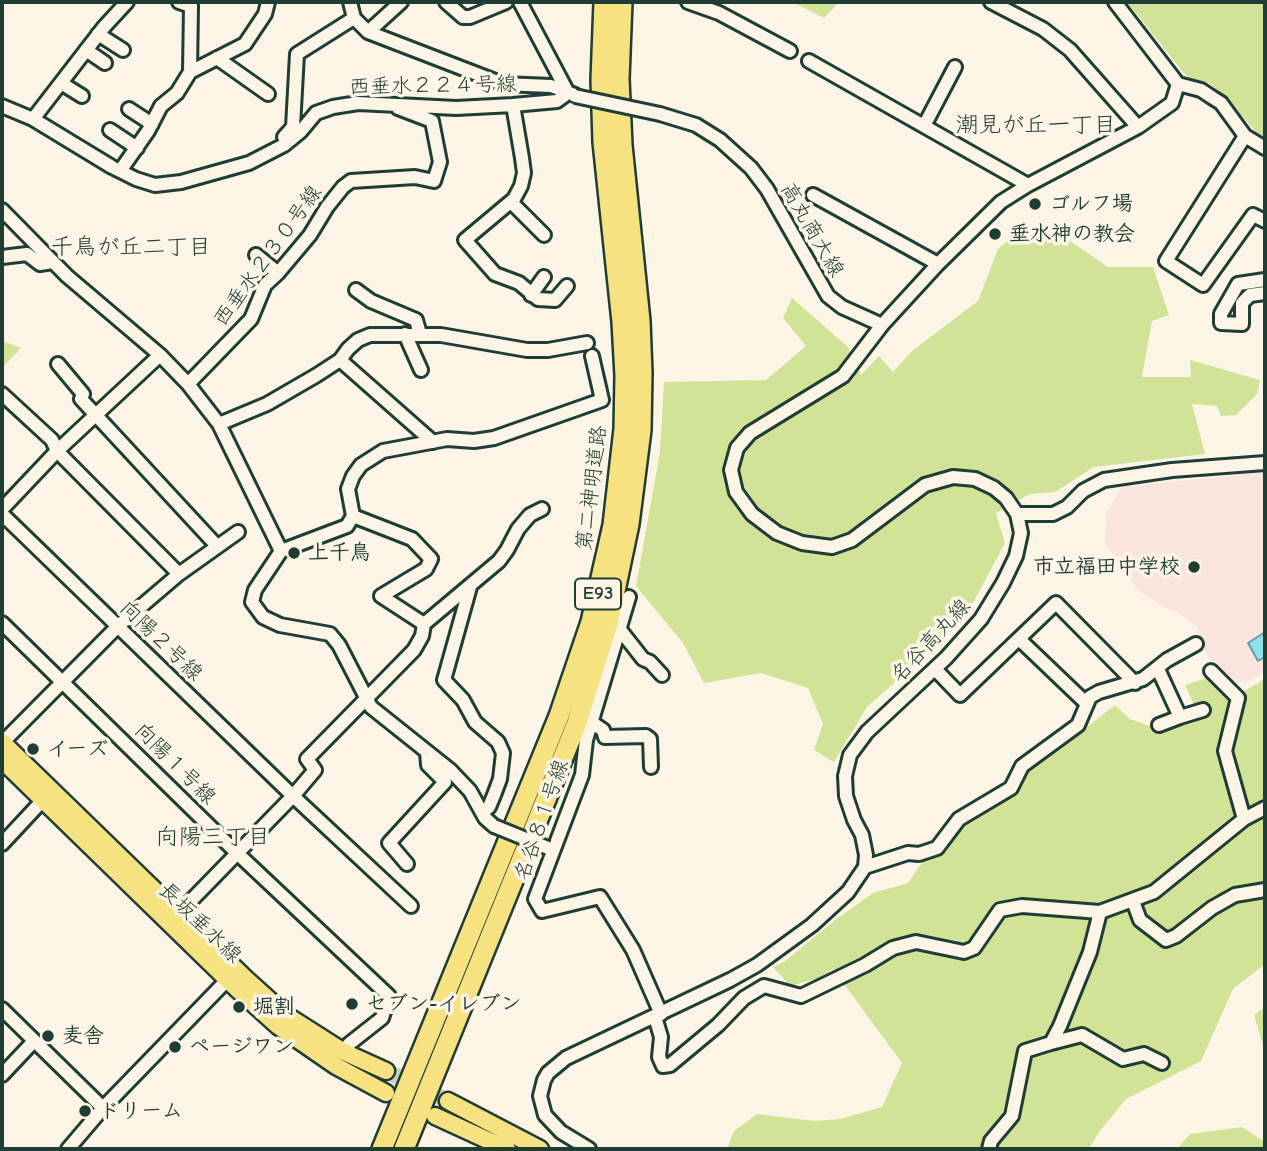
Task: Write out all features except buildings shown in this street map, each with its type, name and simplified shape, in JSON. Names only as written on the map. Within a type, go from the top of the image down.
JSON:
[{"type":"highway","name":"第二神明道路","points":[[382,1149],[559,716],[591,622],[612,525],[624,429],[625,376],[603,142],[601,80],[604,2]]},
{"type":"highway","name":"第二神明道路","points":[[404,1149],[577,723],[608,624],[629,524],[641,430],[642,373],[640,321],[622,145],[619,79],[622,2]]},
{"type":"main road","name":"長坂垂水線","points":[[2,743],[178,914],[278,1026],[344,1071],[386,1093]]},
{"type":"main road","name":"長坂垂水線","points":[[2,760],[232,975],[286,1015],[344,1052],[386,1072]]},
{"type":"main road","points":[[447,1101],[540,1149]]},
{"type":"main road","points":[[435,1116],[507,1149]]},
{"type":"street","points":[[33,119],[98,34],[127,2]]},
{"type":"street","points":[[179,2],[191,6],[190,72]]},
{"type":"street","points":[[120,171],[137,148],[161,106],[177,93],[190,72],[244,44],[265,13],[268,2]]},
{"type":"street","points":[[350,2],[354,18],[368,33],[401,2]]},
{"type":"street","points":[[446,2],[463,17],[470,18],[506,2]]},
{"type":"street","points":[[520,2],[571,94]]},
{"type":"street","points":[[688,2],[719,13],[790,51]]},
{"type":"street","points":[[991,2],[1042,29],[1070,50],[1138,127]]},
{"type":"street","points":[[1115,2],[1178,83],[1201,90],[1221,103],[1245,136],[1265,148]]},
{"type":"street","points":[[269,154],[293,127],[297,54],[354,18]]},
{"type":"street","name":"高丸商大線","points":[[368,33],[503,84],[551,86],[571,94],[696,125],[720,140],[751,168],[767,189],[828,296],[842,307],[882,325]]},
{"type":"street","points":[[98,34],[123,50]]},
{"type":"street","points":[[86,50],[105,63]]},
{"type":"street","points":[[217,58],[268,94]]},
{"type":"street","points":[[808,61],[1028,185]]},
{"type":"street","points":[[923,126],[955,67]]},
{"type":"street","points":[[61,83],[82,96]]},
{"type":"street","points":[[1178,83],[1172,103],[1138,127],[1001,202],[938,264],[882,325],[843,376],[750,433],[737,448],[732,470],[736,492],[752,514],[777,533],[802,543],[832,547],[852,540],[925,485],[953,477],[975,479],[994,488],[1006,498],[1017,514],[1053,514],[1067,507],[1083,491],[1104,480],[1172,470],[1265,463]]},
{"type":"street","name":"西垂水２２４号線","points":[[2,106],[33,119],[120,171],[156,185],[181,183],[249,163],[269,154],[301,131],[316,113],[333,107],[358,103],[456,107],[513,105],[557,101],[571,94]]},
{"type":"street","name":"西垂水２３０号線","points":[[188,384],[251,319],[265,285],[310,235],[343,187],[351,181],[415,177],[433,181],[440,162],[432,121],[387,104]]},
{"type":"street","points":[[513,105],[524,173],[521,186],[510,202],[465,240],[495,274],[519,283],[531,295],[546,301],[555,300],[567,286]]},
{"type":"street","points":[[129,109],[152,124]]},
{"type":"street","points":[[110,130],[137,148]]},
{"type":"street","points":[[1245,136],[1166,261],[1203,285],[1254,215],[1265,221]]},
{"type":"street","points":[[813,195],[938,264]]},
{"type":"street","points":[[510,202],[544,235]]},
{"type":"street","points":[[2,210],[52,262],[160,355],[188,384],[219,424],[281,551]]},
{"type":"street","points":[[2,257],[27,254],[40,264],[52,262]]},
{"type":"street","points":[[256,255],[278,273]]},
{"type":"street","points":[[531,295],[544,277]]},
{"type":"street","points":[[1265,281],[1238,284],[1221,314],[1221,323],[1242,324],[1242,303],[1250,295],[1265,293]]},
{"type":"street","points":[[356,290],[369,306],[416,320],[420,334]]},
{"type":"street","points":[[405,334],[421,370]]},
{"type":"street","points":[[219,424],[267,404],[340,360],[348,349],[370,335],[441,335],[527,350],[548,350],[587,342]]},
{"type":"street","points":[[2,511],[57,451],[160,355]]},
{"type":"street","points":[[551,848],[494,826],[482,813],[470,791],[450,770],[371,707],[330,634],[280,625],[263,617],[252,602],[255,590],[281,551],[347,526],[353,516],[348,489],[361,465],[383,451],[447,439],[474,441],[494,438],[603,400],[592,356]]},
{"type":"street","points":[[340,360],[433,442]]},
{"type":"street","points":[[58,364],[83,394],[80,399],[217,546]]},
{"type":"street","points":[[2,394],[52,440],[57,451],[179,574]]},
{"type":"street","points":[[178,914],[293,796],[315,770],[307,759],[414,650],[422,636],[424,624],[499,561],[518,529],[530,515],[542,509]]},
{"type":"street","name":"向陽２号線","points":[[2,511],[293,796],[411,906]]},
{"type":"street","name":"名谷高丸線","points":[[865,867],[866,855],[862,835],[846,796],[845,776],[850,755],[867,732],[935,669],[981,619],[1016,556],[1021,533],[1017,514]]},
{"type":"street","points":[[353,516],[412,539],[431,559],[426,569],[381,596],[424,624]]},
{"type":"street","points":[[2,743],[118,626],[179,574],[238,531]]},
{"type":"street","points":[[470,587],[444,680],[463,700],[475,722],[498,742],[503,753],[500,779],[489,807],[482,813]]},
{"type":"street","name":"名谷８１号線","points":[[629,597],[621,631],[586,740],[582,775],[551,848],[535,899],[542,911],[600,897],[633,950],[658,1015],[661,1037],[659,1057],[663,1066],[670,1065],[719,1025],[744,998],[764,986],[801,996],[866,965],[893,948],[916,942],[964,952],[974,948],[1000,910],[1022,906],[1100,912]]},
{"type":"street","points":[[935,669],[960,695],[1056,603],[1135,683]]},
{"type":"street","name":"向陽１号線","points":[[2,623],[237,853],[389,996],[382,1018],[349,1044],[344,1052]]},
{"type":"street","points":[[621,631],[643,659],[650,662],[662,675]]},
{"type":"street","points":[[1018,639],[1087,704]]},
{"type":"street","points":[[589,1149],[561,1132],[545,1115],[540,1096],[544,1080],[556,1064],[730,980],[812,925],[848,892],[865,867],[908,853],[919,854],[937,848],[959,819],[1011,788],[1022,766],[1078,725],[1090,697],[1099,692],[1135,683],[1196,643]]},
{"type":"street","points":[[1158,669],[1180,718]]},
{"type":"street","points":[[1211,671],[1238,698],[1225,751],[1244,819]]},
{"type":"street","points":[[1159,725],[1203,710]]},
{"type":"street","points":[[591,722],[603,730],[606,737],[646,736],[650,739],[651,767]]},
{"type":"street","points":[[407,864],[389,843],[445,782],[428,765],[427,752]]},
{"type":"street","points":[[2,844],[43,800]]},
{"type":"street","points":[[1051,1043],[1090,952],[1100,912],[1154,892],[1244,819],[1265,808]]},
{"type":"street","points":[[1133,901],[1139,920],[1166,940],[1176,936],[1212,908],[1235,895],[1262,893]]},
{"type":"street","points":[[88,1149],[73,1145],[103,1108],[232,975]]},
{"type":"street","points":[[2,1009],[103,1108]]},
{"type":"street","points":[[989,1149],[991,1141],[1012,1116],[1025,1051],[1082,1035],[1123,1059],[1144,1054],[1162,1063]]},
{"type":"street","points":[[2,1075],[34,1041]]},
{"type":"shaded area","name":"市立福田中学校","points":[[1265,472],[1265,672],[1246,682],[1235,682],[1207,656],[1197,627],[1178,612],[1165,608],[1140,592],[1105,543],[1106,513],[1122,487]]},
{"type":"green space","points":[[792,2],[839,2],[824,18]]},
{"type":"green space","points":[[1127,2],[1265,2],[1265,137],[1257,133],[1209,83],[1188,78]]},
{"type":"green space","points":[[1021,230],[1027,237],[1067,239],[1108,267],[1153,267],[1169,315],[1152,321],[1142,377],[1191,377],[1190,360],[1260,380],[1257,394],[1236,415],[1221,416],[1217,406],[1192,404],[1205,454],[1094,467],[1055,492],[1030,494],[996,513],[1005,543],[973,603],[926,655],[867,707],[834,762],[814,750],[823,724],[808,688],[761,673],[704,683],[683,643],[636,586],[660,452],[664,382],[766,380],[806,346],[783,318],[792,298],[848,347],[861,375],[879,356],[893,372],[912,351],[978,301],[998,249]]},
{"type":"green space","points":[[2,341],[21,348],[2,368]]},
{"type":"green space","points":[[1210,677],[1230,699],[1265,679],[1265,964],[1233,989],[1201,1061],[1126,1099],[1089,1149],[727,1149],[734,1131],[757,1114],[814,1121],[840,1119],[882,1107],[902,1063],[833,969],[819,978],[790,986],[773,967],[784,962],[873,893],[908,883],[934,845],[980,817],[1024,772],[1056,752],[1115,705],[1130,719],[1164,731],[1199,716],[1185,685]]},
{"type":"green space","points":[[1265,1007],[1265,1052],[1254,1015]]},
{"type":"green space","points":[[1242,1127],[1265,1142],[1265,1149],[1177,1149],[1190,1134]]},
{"type":"water","points":[[1265,632],[1265,657],[1258,661],[1248,643]]},
{"type":"tunnel","points":[[386,1071],[448,1101]]},
{"type":"place","name":"ゴルフ場","points":[[1035,204]]},
{"type":"place","name":"垂水神の教会","points":[[995,234]]},
{"type":"place","name":"上千鳥","points":[[294,553]]},
{"type":"place","name":"市立福田中学校","points":[[1194,567]]},
{"type":"place","name":"イーズ","points":[[33,749]]},
{"type":"place","name":"セブン-イレブン","points":[[352,1004]]},
{"type":"place","name":"堀割","points":[[239,1007]]},
{"type":"place","name":"麦舎","points":[[48,1036]]},
{"type":"place","name":"ページワン","points":[[175,1047]]},
{"type":"place","name":"ドリーム","points":[[85,1111]]},
{"type":"district","name":"潮見が丘一丁目","points":[[1036,125]]},
{"type":"district","name":"千鳥が丘二丁目","points":[[131,247]]},
{"type":"district","name":"向陽三丁目","points":[[213,837]]}]
